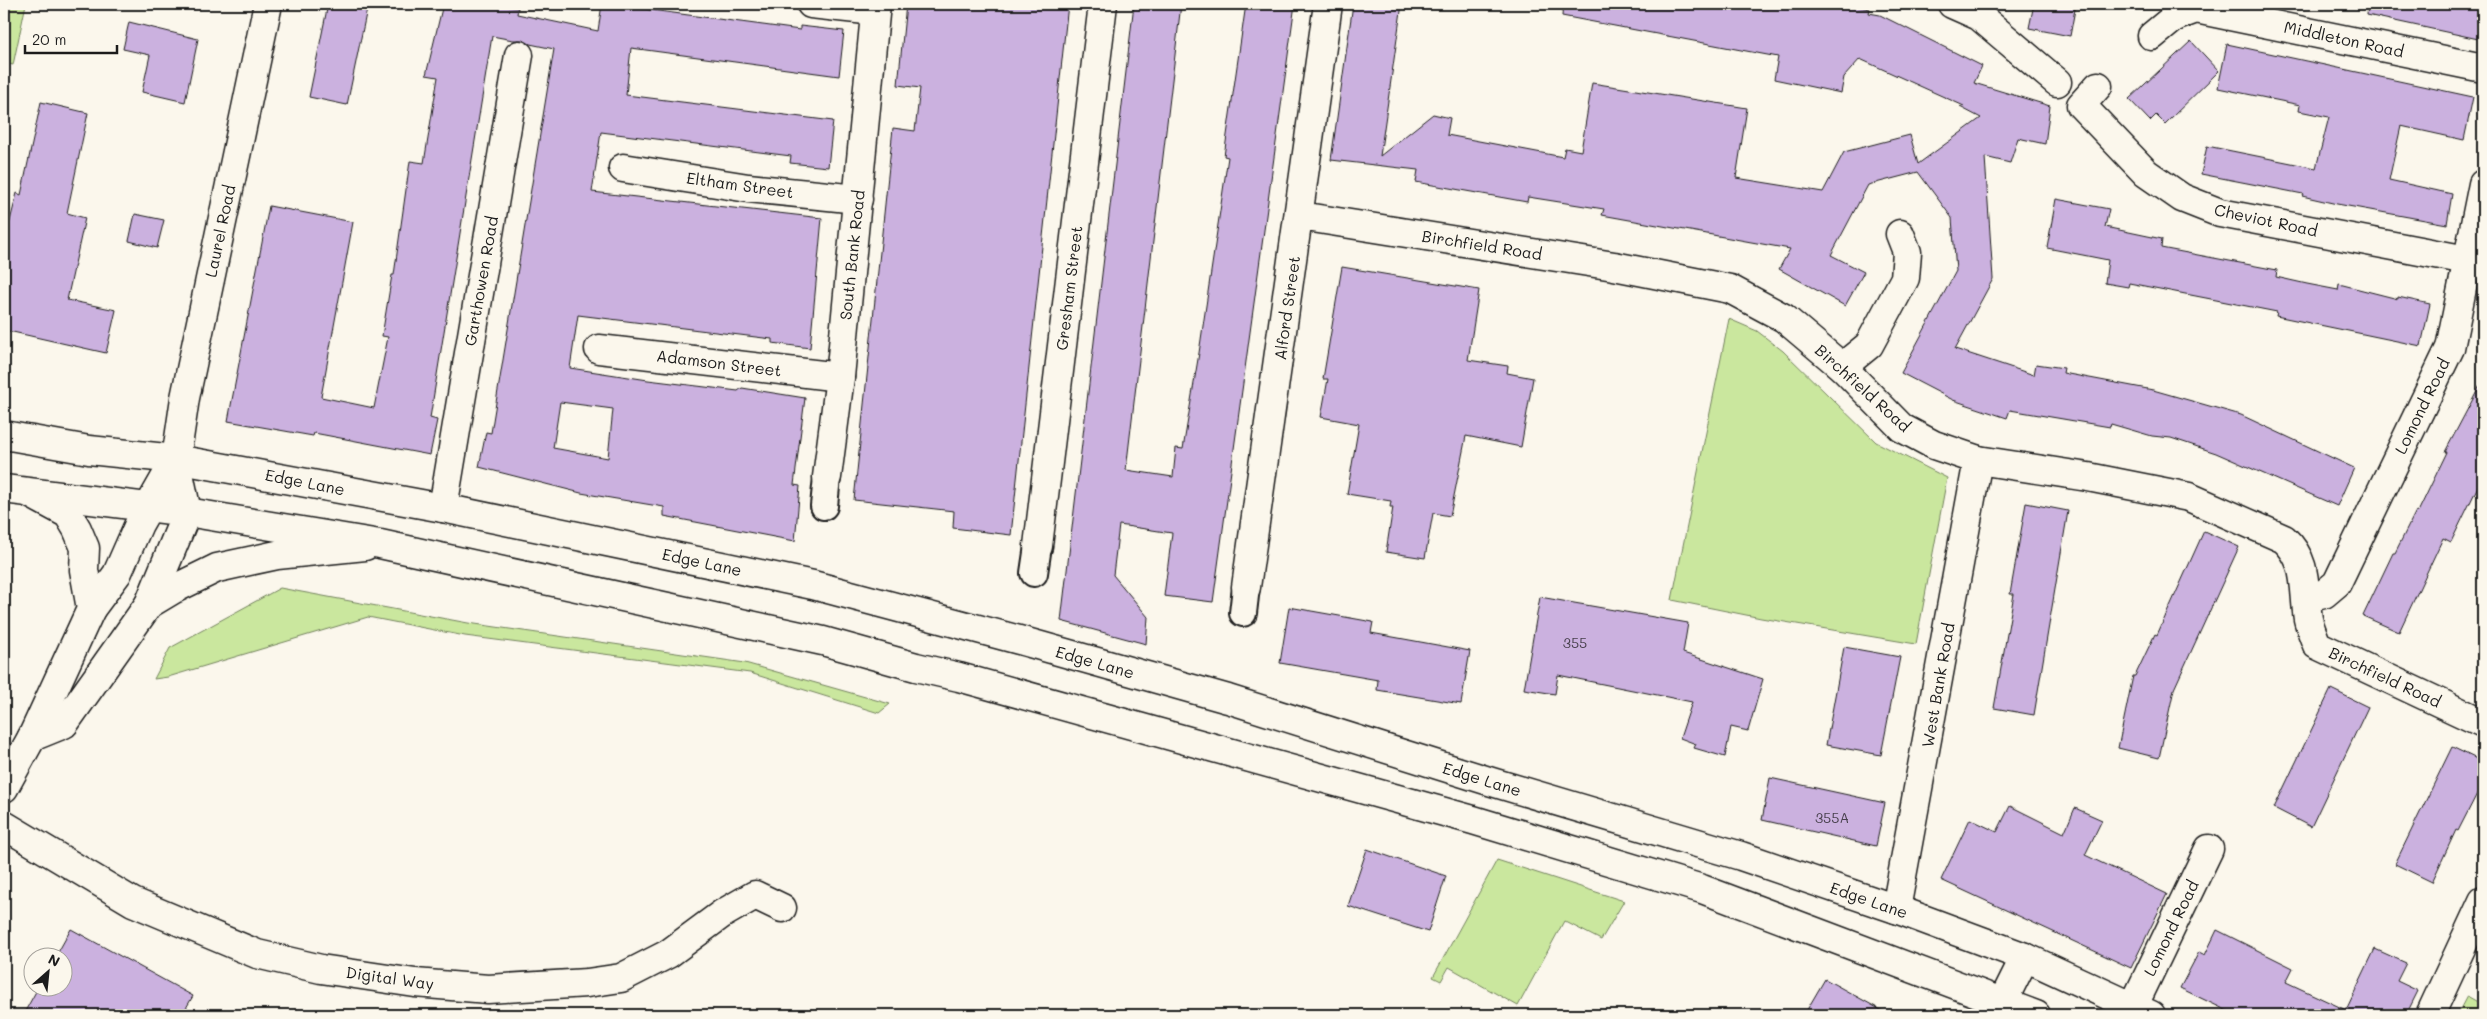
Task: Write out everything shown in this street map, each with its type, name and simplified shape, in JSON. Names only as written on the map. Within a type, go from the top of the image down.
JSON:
[{"type":"main road","name":"Laurel Road","points":[[176,459],[185,398],[268,4]]},
{"type":"main road","points":[[811,4],[876,7]]},
{"type":"main road","name":"Gresham Street","points":[[1038,546],[1103,4]]},
{"type":"main road","name":"Alford Street","points":[[1244,600],[1300,216],[1328,4]]},
{"type":"main road","points":[[1952,4],[1984,10],[2056,82]]},
{"type":"main road","name":"South Bank Road","points":[[827,477],[840,377],[876,7]]},
{"type":"main road","name":"Middleton Road","points":[[2152,36],[2175,17],[2196,9],[2483,68]]},
{"type":"main road","name":"Garthowen Road","points":[[443,508],[519,55]]},
{"type":"main road","name":"Cheviot Road","points":[[2098,86],[2081,105],[2146,173],[2182,198],[2220,212],[2476,261]]},
{"type":"main road","name":"Eltham Street","points":[[623,168],[748,188],[858,199]]},
{"type":"main road","name":"Lomond Road","points":[[2307,598],[2324,594],[2338,583],[2450,348],[2476,261],[2483,184]]},
{"type":"main road","name":"Birchfield Road","points":[[1300,216],[1614,266],[1730,289],[1784,318],[1842,367],[1902,428],[1934,445],[1978,460],[2096,478],[2189,497],[2284,540],[2295,549],[2301,564],[2307,598],[2308,620],[2317,645],[2483,724]]},
{"type":"main road","points":[[1842,367],[1869,345],[1905,278],[1907,252],[1900,234]]},
{"type":"main road","name":"Adamson Street","points":[[599,349],[840,377]]},
{"type":"main road","name":"Edge Lane","points":[[4,435],[89,450],[176,459],[443,508],[813,585],[1228,699],[1492,782],[1741,856],[1896,909],[2025,957],[2142,1011]]},
{"type":"main road","points":[[4,788],[32,737],[91,609],[117,574],[149,507],[176,459]]},
{"type":"main road","points":[[32,737],[64,724],[149,604],[187,512],[176,459]]},
{"type":"main road","name":"West Bank Road","points":[[1896,909],[1978,460]]},
{"type":"main road","points":[[4,489],[31,494],[187,512],[380,544],[823,641],[916,667],[959,676],[1473,820],[1702,889],[2000,1009],[2036,1015]]},
{"type":"main road","points":[[31,494],[68,514],[77,529],[85,548],[84,570],[91,609]]},
{"type":"main road","points":[[149,604],[217,568],[278,555],[380,544]]},
{"type":"main road","name":"Digital Way","points":[[4,825],[133,902],[257,954],[321,969],[416,983],[488,989],[621,978],[668,954],[722,914],[755,895],[782,908]]},
{"type":"main road","name":"Lomond Road","points":[[2142,1011],[2209,850]]},
{"type":"main road","points":[[2430,1015],[2483,901]]},
{"type":"main road","points":[[2000,1009],[2025,957]]},
{"type":"street","name":"South Bank Road","points":[[824,506],[827,477]]},
{"type":"street","name":"Gresham Street","points":[[1034,573],[1038,546]]},
{"type":"green space","points":[[4,4],[26,4],[13,65],[4,63]]},
{"type":"green space","points":[[1729,319],[1757,331],[1783,351],[1876,442],[1947,478],[1916,644],[1761,618],[1672,600]]},
{"type":"green space","points":[[280,588],[468,623],[745,663],[890,704],[879,713],[750,673],[465,636],[368,617],[168,677],[154,679],[170,648]]},
{"type":"green space","points":[[1497,860],[1624,901],[1601,940],[1564,921],[1518,1006],[1449,967],[1441,981],[1433,977]]},
{"type":"green space","points":[[2467,996],[2483,1005],[2483,1015],[2457,1015]]},
{"type":"building","points":[[328,4],[368,4],[347,105],[309,97]]},
{"type":"building","points":[[443,4],[491,4],[518,8],[517,14],[598,31],[602,4],[636,4],[636,8],[800,30],[800,26],[844,31],[839,76],[631,48],[626,95],[833,121],[828,167],[790,163],[791,156],[601,132],[592,192],[822,218],[810,348],[772,343],[772,339],[578,315],[570,368],[648,380],[738,391],[742,388],[805,398],[794,485],[800,486],[795,541],[664,516],[664,507],[581,493],[479,467],[486,432],[491,433],[554,49],[530,44],[522,40],[492,36],[430,418],[437,420],[430,455],[314,433],[313,436],[228,421],[269,206],[353,222],[321,397],[374,408],[388,337],[382,336],[392,275],[394,275],[410,161],[424,163],[438,77],[426,75]],"holes":[[[560,402],[613,409],[608,458],[553,448]]]},
{"type":"building","points":[[906,4],[1068,4],[1011,535],[953,528],[954,511],[854,500],[893,128],[915,131],[920,88],[898,85]]},
{"type":"building","points":[[1134,4],[1181,4],[1126,470],[1173,477],[1176,448],[1183,449],[1199,353],[1228,157],[1224,156],[1246,4],[1295,4],[1213,602],[1164,596],[1172,533],[1119,525],[1113,575],[1148,617],[1146,644],[1061,621]]},
{"type":"building","points":[[1353,4],[1402,4],[1380,156],[1433,114],[1450,118],[1447,135],[1563,157],[1565,148],[1581,151],[1592,83],[1747,108],[1736,178],[1823,192],[1844,152],[1910,135],[1918,164],[1981,118],[1960,107],[1964,106],[1860,59],[1844,77],[1841,93],[1774,79],[1778,57],[1562,16],[1563,4],[1824,4],[1834,6],[1845,4],[1870,9],[1869,13],[1880,15],[1982,66],[1974,83],[2050,106],[2045,144],[2018,138],[2010,163],[1985,157],[1993,279],[1955,349],[2034,375],[2036,364],[2064,368],[2063,373],[2153,390],[2241,415],[2354,468],[2337,506],[2216,453],[2171,438],[2152,436],[2111,424],[2110,427],[2010,410],[2007,418],[1953,400],[1901,373],[1956,271],[1952,218],[1918,172],[1868,185],[1831,255],[1864,272],[1845,306],[1779,269],[1790,249],[1602,215],[1604,209],[1528,197],[1527,202],[1416,182],[1418,170],[1331,160]]},
{"type":"building","points":[[2034,4],[2076,4],[2070,36],[2029,28]]},
{"type":"building","points":[[2368,4],[2483,4],[2483,40],[2367,15]]},
{"type":"building","points":[[129,22],[198,39],[185,102],[142,92],[150,55],[123,49]]},
{"type":"building","points":[[2191,41],[2219,71],[2165,124],[2156,115],[2150,121],[2129,99]]},
{"type":"building","points":[[2227,44],[2473,97],[2464,140],[2401,126],[2389,180],[2452,194],[2447,224],[2337,204],[2302,196],[2303,194],[2201,174],[2207,146],[2316,168],[2329,117],[2299,111],[2300,105],[2218,88]]},
{"type":"building","points":[[41,102],[88,113],[67,213],[85,218],[67,300],[116,310],[106,353],[4,330],[4,224],[9,225],[17,193],[21,195]]},
{"type":"building","points":[[2056,199],[2109,209],[2105,227],[2162,239],[2161,248],[2277,270],[2276,277],[2307,284],[2338,290],[2339,284],[2398,299],[2398,297],[2430,304],[2421,346],[2276,316],[2277,312],[2129,283],[2128,287],[2105,283],[2108,260],[2047,248]]},
{"type":"building","points":[[135,214],[164,220],[157,248],[129,241]]},
{"type":"building","points":[[1342,267],[1479,290],[1468,360],[1508,366],[1507,373],[1533,378],[1521,447],[1466,436],[1450,516],[1433,513],[1425,558],[1386,552],[1393,507],[1390,507],[1391,501],[1347,494],[1359,424],[1321,417],[1328,379],[1323,379]]},
{"type":"building","points":[[2483,380],[2483,476],[2451,542],[2443,538],[2399,632],[2363,616],[2393,553],[2395,553],[2416,511],[2418,512],[2447,452],[2445,452]]},
{"type":"building","points":[[2026,503],[2068,511],[2034,715],[1994,708],[2014,594],[2010,594]]},
{"type":"building","points":[[2204,531],[2239,547],[2174,689],[2159,758],[2118,748],[2133,676],[2135,676],[2155,634],[2157,635]]},
{"type":"building","points":[[1540,597],[1688,623],[1683,653],[1763,679],[1748,731],[1731,727],[1725,757],[1694,748],[1696,744],[1680,738],[1692,702],[1558,675],[1555,694],[1524,689]]},
{"type":"building","points":[[1289,607],[1373,622],[1371,633],[1470,651],[1461,704],[1377,690],[1378,680],[1280,663]]},
{"type":"building","points":[[1844,647],[1900,657],[1881,755],[1826,745]]},
{"type":"building","points":[[2331,689],[2368,707],[2311,827],[2274,808]]},
{"type":"building","points":[[2452,747],[2483,762],[2483,782],[2458,831],[2456,830],[2432,882],[2395,864]]},
{"type":"building","points":[[1770,778],[1885,803],[1876,846],[1762,820]]},
{"type":"building","points":[[2010,806],[2064,833],[2075,808],[2102,820],[2085,855],[2167,894],[2131,968],[1941,880],[1970,819],[1997,832]]},
{"type":"building","points":[[1367,849],[1446,876],[1428,932],[1348,906]]},
{"type":"building","points":[[71,929],[193,996],[182,1015],[23,1015],[33,996],[72,996],[72,946],[62,946]]},
{"type":"building","points":[[2217,930],[2293,968],[2286,982],[2346,1010],[2375,949],[2406,963],[2397,981],[2418,991],[2406,1015],[2236,1015],[2180,988],[2199,952],[2205,955]]},
{"type":"building","points":[[1825,979],[1890,1015],[1804,1015]]}]
